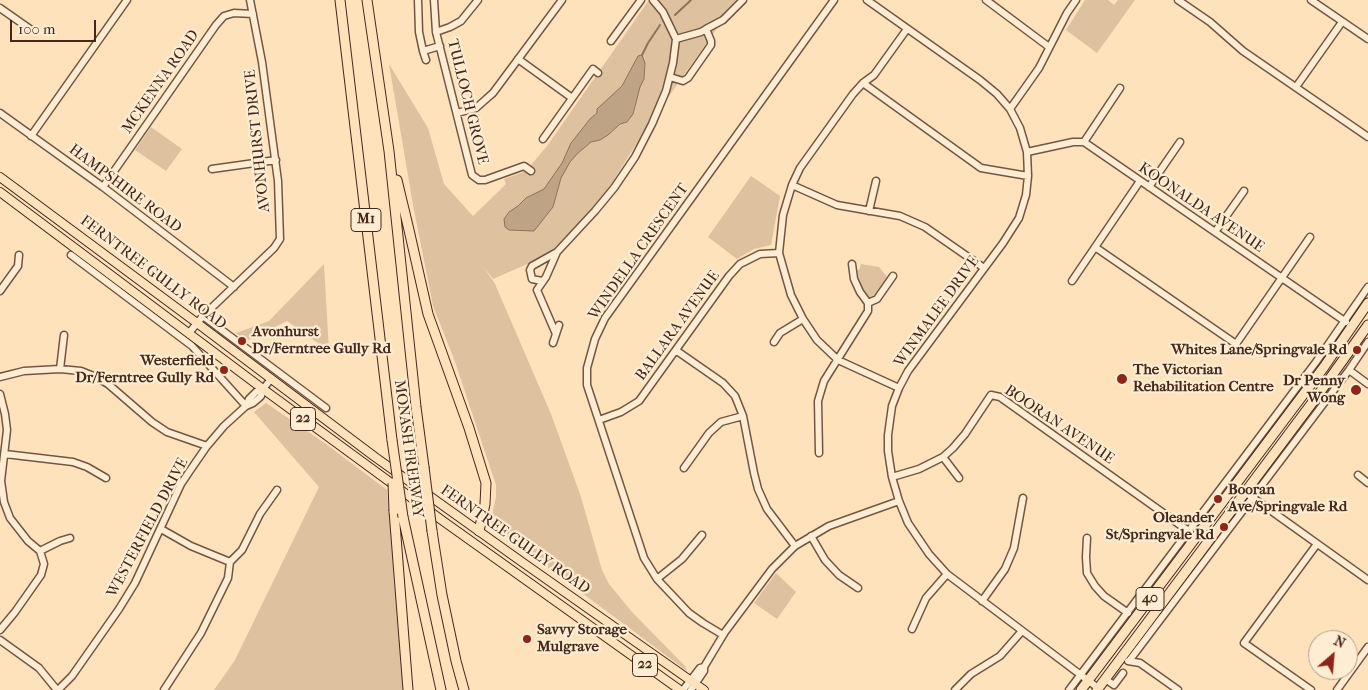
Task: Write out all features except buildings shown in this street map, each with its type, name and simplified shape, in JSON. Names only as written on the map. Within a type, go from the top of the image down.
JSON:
[{"type":"highway","name":"MONASH FREEWAY","points":[[340,0],[392,440],[403,517],[441,690]]},
{"type":"highway","name":"MONASH FREEWAY","points":[[367,0],[389,151],[416,407],[432,531],[442,595],[464,690]]},
{"type":"highway","points":[[389,151],[428,314],[469,428],[486,483],[486,497],[479,531]]},
{"type":"highway","name":"40","points":[[1081,690],[1084,678],[1197,536],[1328,361],[1368,303]]},
{"type":"highway","name":"40","points":[[1098,689],[1249,495],[1368,325]]},
{"type":"highway","points":[[392,440],[394,511],[408,690]]},
{"type":"main road","name":"FERNTREE GULLY ROAD","points":[[0,177],[200,320],[252,365],[375,457],[692,685],[704,690]]},
{"type":"main road","name":"FERNTREE GULLY ROAD","points":[[0,192],[443,521],[682,690]]},
{"type":"street","points":[[31,136],[126,0]]},
{"type":"street","name":"AVONHURST DRIVE","points":[[189,333],[274,248],[280,238],[276,160],[262,62],[250,0]]},
{"type":"street","points":[[418,0],[419,32],[426,60]]},
{"type":"street","name":"TULLOCH GROVE","points":[[434,0],[436,32],[472,176],[478,180],[485,180],[524,166],[531,171]]},
{"type":"street","points":[[436,32],[461,21],[478,0]]},
{"type":"street","points":[[457,113],[476,108],[485,100],[562,0]]},
{"type":"street","points":[[611,41],[640,0]]},
{"type":"street","points":[[556,334],[532,279],[530,270],[532,266],[557,252],[596,211],[635,157],[652,124],[670,77],[676,39],[663,12],[653,0]]},
{"type":"street","points":[[676,39],[701,32],[722,20],[744,0]]},
{"type":"street","name":"WINDELLA CRESCENT","points":[[723,635],[689,613],[657,579],[644,558],[587,385],[587,368],[595,339],[605,318],[834,0]]},
{"type":"street","name":"WINMALEE DRIVE","points":[[867,0],[997,94],[1010,109],[1020,128],[1028,152],[1026,195],[1019,218],[1003,243],[908,371],[892,406],[888,450],[892,477],[899,501],[908,523],[929,554],[947,574],[1098,689]]},
{"type":"street","points":[[986,0],[1050,47]]},
{"type":"street","points":[[1010,109],[1030,81],[1076,0]]},
{"type":"street","points":[[1178,0],[1210,22],[1242,51],[1368,137]]},
{"type":"street","points":[[1311,0],[1368,39]]},
{"type":"street","points":[[0,8],[30,30]]},
{"type":"street","name":"MCKENNA ROAD","points":[[102,187],[216,25],[224,16],[234,13],[253,14]]},
{"type":"street","points":[[1296,87],[1342,22]]},
{"type":"street","points":[[670,77],[683,81],[688,78],[711,45],[706,29]]},
{"type":"street","points":[[899,388],[838,360],[817,340],[803,319],[791,295],[779,253],[782,215],[800,168],[852,94],[874,75],[908,29]]},
{"type":"street","points":[[423,51],[440,46]]},
{"type":"street","points":[[518,59],[572,98]]},
{"type":"street","points":[[543,139],[593,69],[598,73]]},
{"type":"street","points":[[863,83],[982,168],[1028,176]]},
{"type":"street","points":[[1028,152],[1073,142],[1084,142],[1120,88]]},
{"type":"street","name":"HAMPSHIRE ROAD","points":[[0,113],[234,287]]},
{"type":"street","name":"KOONALDA AVENUE","points":[[1084,142],[1352,326]]},
{"type":"street","points":[[1149,187],[1180,142]]},
{"type":"street","points":[[212,169],[276,160]]},
{"type":"street","points":[[869,211],[876,181]]},
{"type":"street","points":[[1072,280],[1140,181]]},
{"type":"street","points":[[792,185],[838,205],[900,216],[925,227],[984,268]]},
{"type":"street","points":[[1215,232],[1244,191]]},
{"type":"street","points":[[1095,247],[1236,344],[1310,237]]},
{"type":"street","points":[[537,290],[546,277],[557,252]]},
{"type":"street","name":"BALLARA AVENUE","points":[[599,420],[621,412],[639,401],[740,264],[760,254],[779,253]]},
{"type":"street","points":[[0,292],[18,266],[19,255]]},
{"type":"street","points":[[71,255],[192,346],[246,406]]},
{"type":"street","points":[[819,453],[818,401],[824,381],[868,310],[868,304],[854,278],[852,264]]},
{"type":"street","points":[[868,304],[876,299],[893,276]]},
{"type":"street","points":[[532,279],[542,281]]},
{"type":"street","points":[[1069,690],[1084,678],[1188,530],[1200,518],[1316,362],[1368,287]]},
{"type":"street","points":[[774,342],[780,333],[803,319]]},
{"type":"street","points":[[200,320],[249,351],[326,408]]},
{"type":"street","points":[[553,344],[559,325]]},
{"type":"street","points":[[60,369],[64,334]]},
{"type":"street","points":[[1129,662],[1249,495],[1368,342]]},
{"type":"street","points":[[249,351],[252,365]]},
{"type":"street","points":[[677,351],[724,383],[735,396],[743,416],[758,489],[767,508],[794,546]]},
{"type":"street","points":[[0,377],[24,371],[60,369],[81,372],[96,377],[108,384],[152,422],[167,432],[207,446]]},
{"type":"street","points":[[1348,370],[1368,384]]},
{"type":"street","name":"WESTERFIELD DRIVE","points":[[58,690],[72,676],[135,583],[181,484],[207,446],[224,426],[246,406],[254,403],[261,396],[263,389],[271,379]]},
{"type":"street","points":[[0,394],[6,414],[7,430],[1,481],[4,502],[10,518],[28,541],[40,551],[44,564],[41,575],[0,630]]},
{"type":"street","name":"BOORAN AVENUE","points":[[892,477],[919,469],[943,457],[965,434],[991,395],[1000,397],[1197,536]]},
{"type":"street","points":[[684,468],[708,433],[721,422],[743,416]]},
{"type":"street","points":[[5,454],[73,462],[87,467],[106,478]]},
{"type":"street","points":[[943,457],[960,478]]},
{"type":"street","points":[[1239,464],[1244,473]]},
{"type":"street","points":[[1358,475],[1368,483]]},
{"type":"street","points":[[1235,485],[1368,580]]},
{"type":"street","points":[[164,690],[202,633],[228,578],[230,562],[242,550],[260,514],[277,490]]},
{"type":"street","points":[[982,601],[1005,569],[1014,548],[1023,498]]},
{"type":"street","points":[[682,690],[692,685],[704,671],[704,667],[723,635],[772,569],[794,546],[830,526],[899,501]]},
{"type":"street","points":[[161,528],[191,546],[230,562]]},
{"type":"street","points":[[657,579],[682,559],[702,535]]},
{"type":"street","points":[[811,536],[825,560],[839,575],[858,588]]},
{"type":"street","points":[[40,551],[70,538]]},
{"type":"street","points":[[1088,538],[1086,557],[1088,573],[1100,591],[1128,613]]},
{"type":"street","points":[[1311,690],[1244,643],[1317,544]]},
{"type":"street","points":[[912,629],[926,598],[947,574]]},
{"type":"street","points":[[955,690],[971,674],[1000,656],[1022,631]]},
{"type":"street","points":[[0,640],[39,668],[58,690]]},
{"type":"street","points":[[1337,690],[1368,647]]},
{"type":"street","points":[[1136,651],[1140,663]]},
{"type":"street","points":[[1119,661],[1140,663],[1178,690]]},
{"type":"street","points":[[1106,679],[1114,685],[1123,672]]},
{"type":"shaded area","points":[[649,0],[739,0],[732,7],[645,130],[603,197],[579,224],[541,258],[493,279],[483,266],[495,284],[551,414],[580,494],[602,570],[609,584],[632,612],[685,666],[687,671],[492,526],[491,520],[496,497],[496,485],[454,359],[433,306],[413,205],[389,64],[428,128],[444,184],[473,216],[506,184],[504,179],[526,171],[547,146]]},
{"type":"shaded area","points":[[1085,0],[1108,0],[1114,5],[1118,0],[1135,0],[1097,53],[1066,30]]},
{"type":"shaded area","points":[[642,55],[645,63],[644,79],[633,114],[627,122],[620,124],[600,140],[591,142],[570,162],[561,178],[553,207],[534,231],[509,230],[505,227],[504,219],[509,212],[526,198],[544,189],[562,163],[571,143],[597,113],[597,109],[622,86],[638,56]]},
{"type":"shaded area","points":[[151,127],[182,149],[166,171],[135,150]]},
{"type":"shaded area","points":[[751,176],[780,196],[771,245],[754,249],[737,259],[708,237]]},
{"type":"shaded area","points":[[324,264],[329,351],[287,321],[246,341],[236,333],[269,321]]},
{"type":"shaded area","points":[[861,264],[879,267],[887,277],[875,297],[871,299],[861,287],[855,272],[859,270]]},
{"type":"shaded area","points":[[266,403],[326,444],[387,490],[403,690],[214,690],[235,660],[319,487],[254,412]]},
{"type":"shaded area","points":[[776,573],[796,592],[777,619],[754,603]]},
{"type":"waterway","points":[[675,15],[691,0]]},
{"type":"waterway","points":[[642,55],[660,25]]},
{"type":"place","name":"Avonhurst Dr/Ferntree Gully Rd","points":[[242,341]]},
{"type":"place","name":"Whites Lane/Springvale Rd","points":[[1357,350]]},
{"type":"place","name":"Westerfield Dr/Ferntree Gully Rd","points":[[224,370]]},
{"type":"place","name":"The Victorian Rehabilitation Centre","points":[[1122,379]]},
{"type":"place","name":"Dr Penny Wong","points":[[1356,390]]},
{"type":"place","name":"Booran Ave/Springvale Rd","points":[[1218,499]]},
{"type":"place","name":"Oleander St/Springvale Rd","points":[[1224,527]]},
{"type":"place","name":"Savvy Storage Mulgrave","points":[[527,639]]}]
